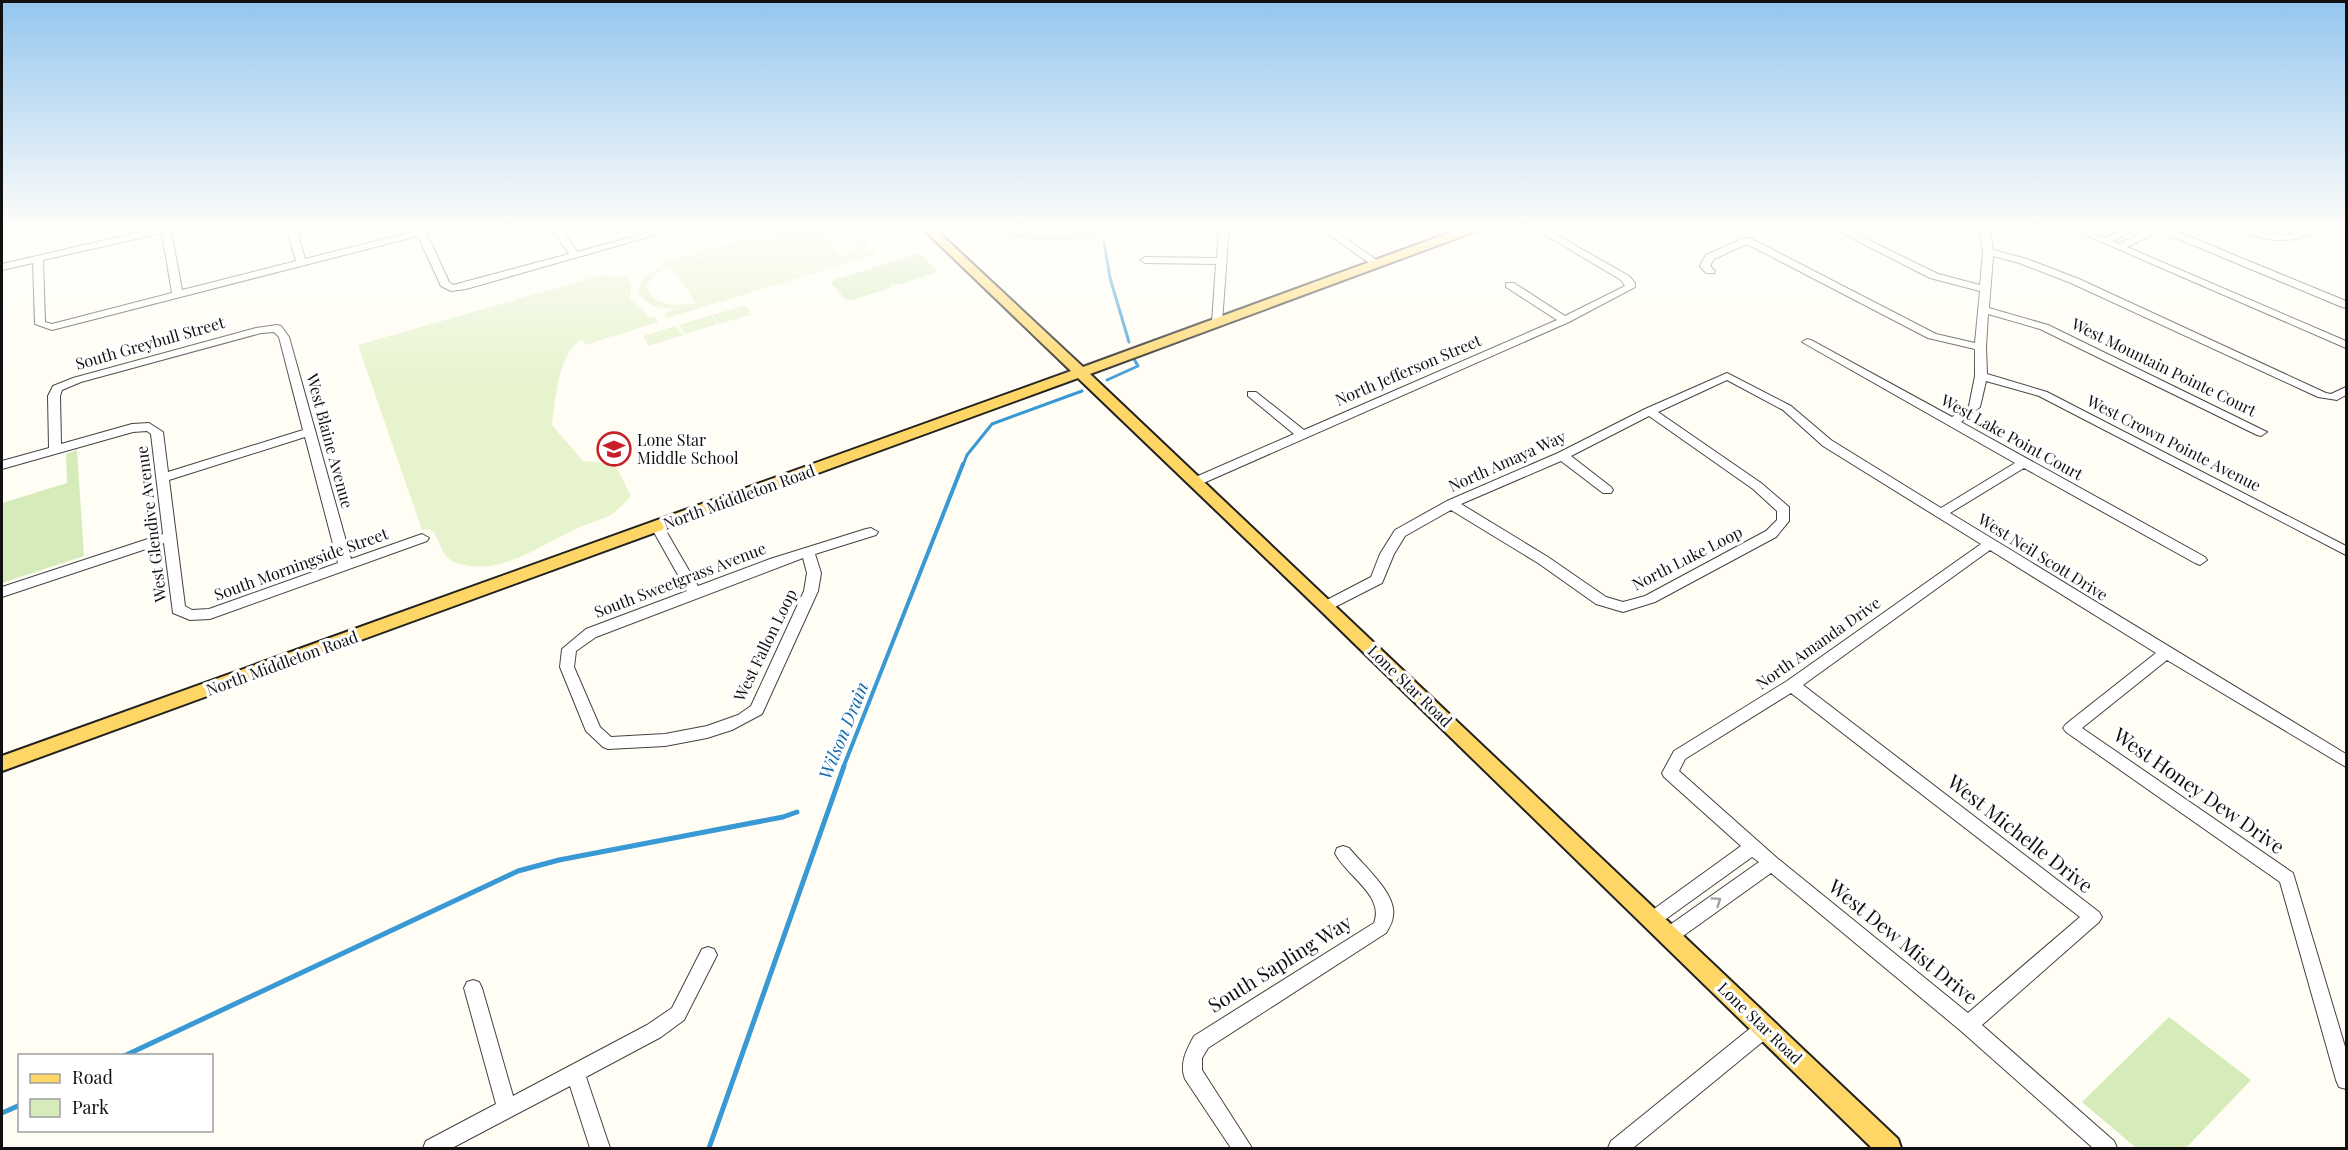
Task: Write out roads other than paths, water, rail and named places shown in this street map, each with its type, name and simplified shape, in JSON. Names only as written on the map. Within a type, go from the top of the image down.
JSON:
[{"type":"main road","name":"Lone Star Road","points":[[985,281],[1670,935],[1889,1149]]},
{"type":"main road","name":"North Middleton Road","points":[[2,764],[1328,281]]},
{"type":"street","points":[[39,281],[40,324],[47,327],[60,326],[237,281]]},
{"type":"street","points":[[176,281],[178,296]]},
{"type":"street","points":[[444,281],[451,288],[478,281]]},
{"type":"street","points":[[1217,322],[1220,281]]},
{"type":"street","name":"North Jefferson Street","points":[[1195,482],[1565,320],[1630,287],[1630,283],[1626,281]]},
{"type":"street","points":[[1825,281],[1932,336],[1980,347]]},
{"type":"street","points":[[1952,281],[1985,289]]},
{"type":"street","points":[[1952,423],[1974,407],[1982,376],[1980,347],[1986,281]]},
{"type":"street","points":[[2074,281],[2306,388],[2332,398],[2346,390]]},
{"type":"street","points":[[2198,281],[2346,345]]},
{"type":"street","points":[[2288,281],[2346,305]]},
{"type":"street","points":[[1510,285],[1565,320]]},
{"type":"street","name":"West Mountain Pointe Court","points":[[1985,310],[2044,327],[2261,432]]},
{"type":"street","name":"West Blaine Avenue","points":[[277,328],[284,337],[346,566]]},
{"type":"street","name":"South Greybull Street","points":[[55,449],[54,396],[57,388],[84,378],[260,330],[277,328]]},
{"type":"street","name":"West Lake Point Court","points":[[1808,342],[2200,560]]},
{"type":"street","name":"North Amaya Way","points":[[1326,606],[1377,580],[1387,554],[1400,533],[1451,504],[1562,456],[1649,411],[1727,376]]},
{"type":"street","name":"West Neil Scott Drive","points":[[1727,376],[1787,408],[1827,443],[1940,514],[2346,761]]},
{"type":"street","name":"West Crown Pointe Avenue","points":[[1982,376],[2043,393],[2346,551]]},
{"type":"street","points":[[1252,394],[1302,434]]},
{"type":"street","name":"North Luke Loop","points":[[1451,504],[1543,560],[1601,601],[1623,608],[1650,598],[1718,563],[1771,534],[1783,521],[1784,510],[1757,486],[1649,411]]},
{"type":"street","name":"West Glendive Avenue","points":[[55,449],[132,428],[149,427],[157,432],[178,609],[190,615]]},
{"type":"street","points":[[162,478],[310,432]]},
{"type":"street","points":[[2,465],[55,449]]},
{"type":"street","points":[[1562,456],[1607,490]]},
{"type":"street","points":[[1940,514],[2025,462]]},
{"type":"street","points":[[657,527],[695,593]]},
{"type":"street","name":"South Sweetgrass Avenue","points":[[568,649],[591,633],[775,562],[870,532]]},
{"type":"street","points":[[2,592],[168,537]]},
{"type":"street","name":"South Morningside Street","points":[[190,615],[210,614],[422,538]]},
{"type":"street","name":"North Amanda Drive","points":[[1670,773],[1679,755],[1792,685],[1990,544]]},
{"type":"street","name":"West Fallon Loop","points":[[568,649],[567,666],[585,710],[594,731],[608,743],[633,744],[721,729],[746,720],[757,710],[811,591],[814,573],[808,552]]},
{"type":"street","name":"West Honey Dew Drive","points":[[2166,652],[2071,728],[2287,878],[2346,1080]]},
{"type":"street","name":"West Michelle Drive","points":[[1792,685],[2093,917],[1968,1025]]},
{"type":"street","name":"West Dew Mist Drive","points":[[1670,773],[1771,863],[1968,1025],[2107,1149]]},
{"type":"street","points":[[1653,919],[1753,847]]},
{"type":"street","name":"South Sapling Way","points":[[1242,1149],[1192,1072],[1193,1056],[1201,1042],[1380,928],[1386,907],[1342,853]]},
{"type":"street","points":[[1670,935],[1771,863]]},
{"type":"street","points":[[433,1149],[654,1031],[678,1014],[708,955]]},
{"type":"street","points":[[473,988],[507,1110]]},
{"type":"street","points":[[1618,1149],[1765,1028]]},
{"type":"street","points":[[575,1073],[600,1149]]},
{"type":"waterway","name":"Wilson Drain","points":[[1111,281],[1129,342]]},
{"type":"waterway","name":"Wilson Drain","points":[[1107,380],[1138,366],[1134,359]]},
{"type":"waterway","name":"Wilson Drain","points":[[963,465],[967,455],[992,424],[1082,391]]},
{"type":"waterway","name":"Wilson Drain","points":[[843,768],[963,464]]},
{"type":"waterway","name":"Wilson Drain","points":[[709,1148],[844,766]]},
{"type":"waterway","points":[[128,1054],[518,871],[559,860],[783,817],[797,812]]},
{"type":"waterway","points":[[2,1113],[18,1106]]},
{"type":"place","name":"Lone Star Middle School","points":[[614,449]]}]
